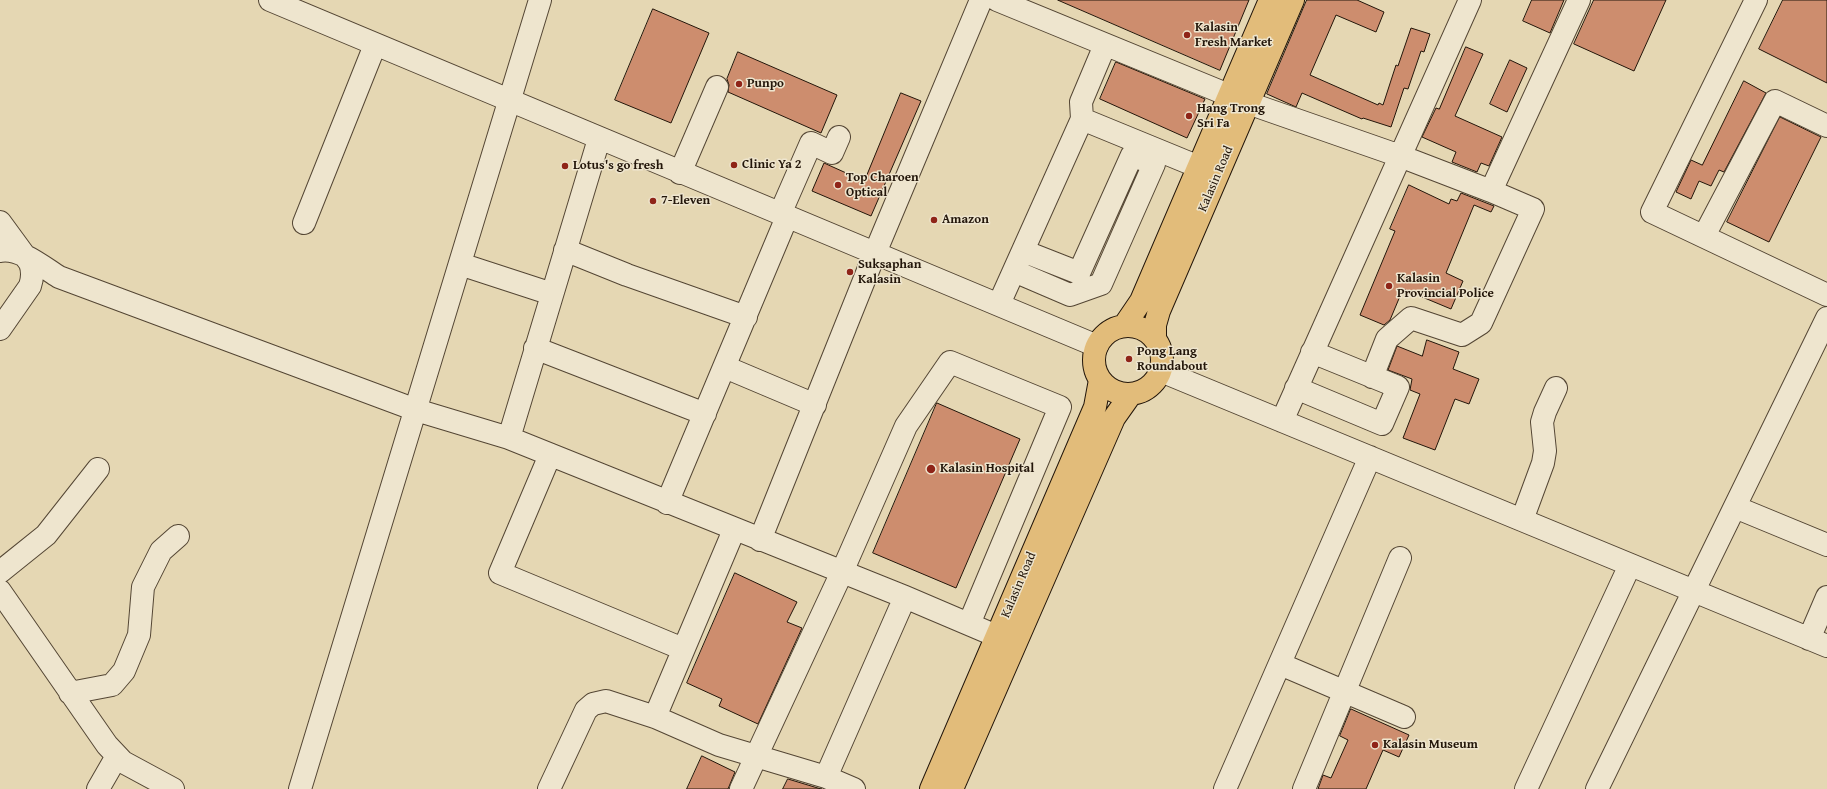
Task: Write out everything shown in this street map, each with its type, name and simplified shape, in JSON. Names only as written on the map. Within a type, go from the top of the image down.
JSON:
[{"type":"main road","name":"Kalasin Road","points":[[1155,338],[1155,325],[1159,311],[1239,99],[1270,0]]},
{"type":"main road","name":"Kalasin Road","points":[[1124,326],[1141,301],[1199,167],[1239,99],[1293,0]]},
{"type":"main road","points":[[1124,326],[1135,326],[1146,330],[1155,338],[1162,354],[1161,371],[1156,381],[1147,389],[1131,394],[1116,392],[1107,387],[1100,380],[1094,362],[1097,346],[1103,336],[1113,329],[1124,326]]},
{"type":"main road","name":"Kalasin Road","points":[[952,789],[1062,485],[1095,407],[1100,380]]},
{"type":"main road","name":"Kalasin Road","points":[[931,789],[1007,640],[1114,418],[1131,394]]},
{"type":"street","points":[[270,0],[680,173],[999,304],[1097,346]]},
{"type":"street","points":[[300,789],[540,0]]},
{"type":"street","points":[[760,540],[875,253],[981,0]]},
{"type":"street","points":[[997,0],[1239,99],[1400,156],[1533,209],[1481,323],[1462,334],[1411,318],[1387,339],[1372,377]]},
{"type":"street","points":[[1282,421],[1470,0]]},
{"type":"street","points":[[1491,191],[1579,0]]},
{"type":"street","points":[[1756,0],[1652,212],[1827,295]]},
{"type":"street","points":[[304,223],[375,45]]},
{"type":"street","points":[[999,304],[1082,119],[1081,102],[1105,45]]},
{"type":"street","points":[[680,173],[717,87]]},
{"type":"street","points":[[1704,236],[1775,101],[1827,126]]},
{"type":"street","points":[[1082,119],[1199,167]]},
{"type":"street","points":[[667,503],[746,317],[811,143],[832,152],[839,137]]},
{"type":"street","points":[[509,438],[599,139]]},
{"type":"street","points":[[1014,271],[1070,295],[1101,284],[1154,164],[1132,155],[1079,273],[1023,251]]},
{"type":"street","points":[[0,222],[30,263],[32,270],[28,289],[0,329]]},
{"type":"street","points":[[0,251],[10,250],[18,252],[59,277],[416,410],[509,438],[734,530],[905,597],[1007,640]]},
{"type":"street","points":[[565,250],[627,275],[746,317]]},
{"type":"street","points":[[460,264],[552,294]]},
{"type":"street","points":[[0,299],[10,300],[19,298],[28,289],[59,277]]},
{"type":"street","points":[[1597,789],[1827,318]]},
{"type":"street","points":[[535,348],[705,414]]},
{"type":"street","points":[[1296,388],[1382,424],[1398,387],[1312,352]]},
{"type":"street","points":[[741,789],[755,756],[842,572],[906,426],[950,362],[1060,407],[969,624]]},
{"type":"street","points":[[725,367],[814,405]]},
{"type":"street","points":[[1161,371],[1693,592],[1818,642],[1827,597]]},
{"type":"street","points":[[1522,520],[1543,463],[1545,450],[1542,422],[1556,388]]},
{"type":"street","points":[[550,455],[500,573],[683,650]]},
{"type":"street","points":[[1225,789],[1370,457]]},
{"type":"street","points":[[0,572],[46,535],[98,468]]},
{"type":"street","points":[[1033,473],[1062,485]]},
{"type":"street","points":[[1735,507],[1827,545]]},
{"type":"street","points":[[655,717],[734,530]]},
{"type":"street","points":[[70,694],[112,685],[124,671],[139,635],[143,587],[161,552],[178,536]]},
{"type":"street","points":[[1304,789],[1400,558]]},
{"type":"street","points":[[1526,789],[1630,565]]},
{"type":"street","points":[[0,591],[70,694],[107,745],[123,762],[173,789]]},
{"type":"street","points":[[826,777],[905,597]]},
{"type":"street","points":[[1280,664],[1404,717]]},
{"type":"street","points":[[549,789],[586,710],[593,704],[606,701],[655,717],[719,745],[826,777],[854,789]]},
{"type":"street","points":[[98,789],[117,756]]},
{"type":"building","name":"Kalasin Fresh Market","points":[[1058,0],[1249,0],[1220,70]]},
{"type":"building","points":[[1307,0],[1357,0],[1384,12],[1376,32],[1336,15],[1310,75],[1378,105],[1379,103],[1383,105],[1396,65],[1398,66],[1411,28],[1430,34],[1424,52],[1421,51],[1408,89],[1404,88],[1391,127],[1363,118],[1362,119],[1302,93],[1296,107],[1267,94]]},
{"type":"building","points":[[1532,0],[1564,0],[1550,33],[1523,21]]},
{"type":"building","points":[[1594,0],[1666,0],[1634,71],[1574,44]]},
{"type":"building","points":[[1783,0],[1827,0],[1827,83],[1759,49]]},
{"type":"building","points":[[653,9],[709,33],[671,123],[615,100]]},
{"type":"building","points":[[1466,47],[1483,54],[1455,116],[1502,137],[1489,166],[1481,163],[1477,172],[1452,162],[1456,152],[1422,137],[1436,108],[1439,109]]},
{"type":"building","points":[[738,52],[837,95],[821,133],[728,92],[729,85],[727,79]]},
{"type":"building","points":[[1510,60],[1527,68],[1507,112],[1490,104]]},
{"type":"building","points":[[1116,62],[1205,99],[1187,138],[1100,99]]},
{"type":"building","points":[[1744,81],[1766,93],[1724,172],[1719,170],[1711,186],[1699,181],[1691,199],[1676,192],[1691,160],[1702,165]]},
{"type":"building","points":[[901,93],[921,101],[871,216],[812,191],[824,163],[864,181]]},
{"type":"building","points":[[1780,117],[1821,137],[1769,242],[1727,222]]},
{"type":"building","points":[[1409,185],[1449,204],[1451,199],[1457,201],[1461,193],[1494,206],[1491,212],[1474,205],[1446,273],[1463,281],[1451,309],[1403,289],[1390,320],[1384,325],[1360,315],[1395,231],[1390,229]]},
{"type":"building","points":[[1427,340],[1459,352],[1453,369],[1479,379],[1469,404],[1455,399],[1435,450],[1403,438],[1420,394],[1410,390],[1412,379],[1388,370],[1397,346],[1422,356]]},
{"type":"building","points":[[937,403],[1020,439],[956,588],[873,553]]},
{"type":"building","points":[[735,573],[797,602],[787,622],[802,628],[758,724],[719,706],[722,699],[687,683]]},
{"type":"building","name":"Kalasin Museum","points":[[1351,709],[1409,735],[1399,757],[1383,750],[1366,789],[1318,789],[1323,775],[1331,778],[1348,740],[1340,736]]},
{"type":"building","points":[[702,756],[735,772],[728,789],[687,789]]},
{"type":"building","points":[[788,779],[821,789],[783,789]]},
{"type":"place","name":"Kalasin Fresh Market","points":[[1187,35]]},
{"type":"place","name":"Punpo","points":[[739,84]]},
{"type":"place","name":"Hang Trong Sri Fa","points":[[1189,116]]},
{"type":"place","name":"Clinic Ya 2","points":[[734,165]]},
{"type":"place","name":"Lotus's go fresh","points":[[565,166]]},
{"type":"place","name":"Top Charoen Optical","points":[[838,185]]},
{"type":"place","name":"7-Eleven","points":[[653,201]]},
{"type":"place","name":"Amazon","points":[[934,220]]},
{"type":"place","name":"Suksaphan Kalasin","points":[[850,272]]},
{"type":"place","name":"Kalasin Provincial Police","points":[[1389,286]]},
{"type":"place","name":"Pong Lang Roundabout","points":[[1129,359]]},
{"type":"place","name":"Kalasin Hospital","points":[[931,469]]},
{"type":"place","name":"Kalasin Museum","points":[[1375,745]]}]
